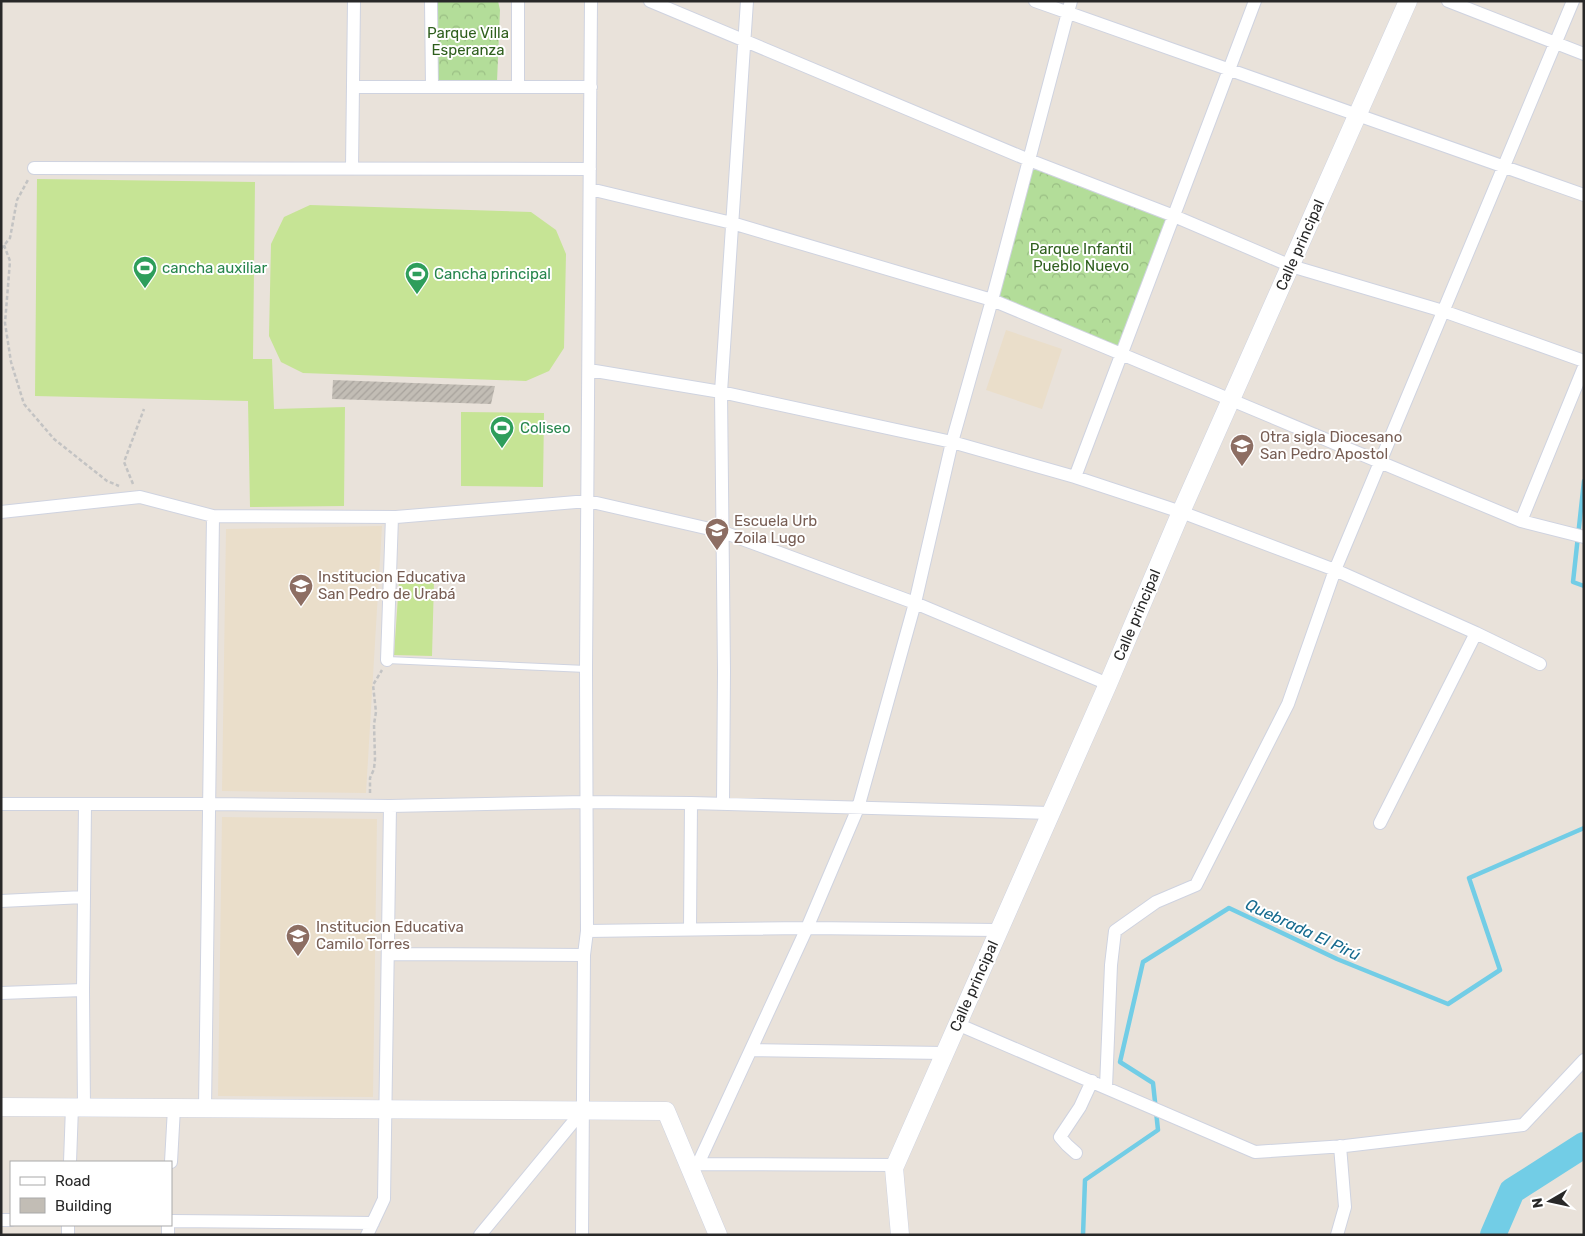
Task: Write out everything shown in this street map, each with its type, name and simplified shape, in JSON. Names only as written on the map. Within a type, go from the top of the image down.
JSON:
[{"type":"main road","name":"Calle principal","points":[[900,1235],[895,1164],[1408,1]]},
{"type":"main road","points":[[1,1107],[666,1111],[694,1167],[718,1235]]},
{"type":"street","points":[[352,168],[354,1]]},
{"type":"street","points":[[431,1],[432,87]]},
{"type":"street","points":[[518,1],[518,87]]},
{"type":"street","points":[[582,1235],[584,954],[587,931],[586,669],[591,1]]},
{"type":"street","points":[[650,1],[1029,160],[1174,216],[1291,266],[1443,311],[1584,361]]},
{"type":"street","points":[[722,804],[724,671],[721,392],[747,1]]},
{"type":"street","points":[[1035,1],[1069,7],[1229,70],[1584,195]]},
{"type":"street","points":[[1076,477],[1255,1]]},
{"type":"street","points":[[1448,1],[1584,54]]},
{"type":"street","points":[[1106,1087],[1111,965],[1115,931],[1156,902],[1196,885],[1288,704],[1334,570],[1574,1]]},
{"type":"street","points":[[895,1164],[694,1167],[751,1050],[807,928],[858,808],[915,603],[952,442],[992,300],[1069,7]]},
{"type":"street","points":[[353,87],[590,87]]},
{"type":"street","points":[[34,168],[590,169]]},
{"type":"street","points":[[590,189],[732,223],[992,300],[1521,521],[1584,537]]},
{"type":"street","points":[[1521,521],[1584,367]]},
{"type":"street","points":[[589,370],[721,392],[952,442],[1076,477],[1181,512],[1334,570],[1476,633],[1540,664]]},
{"type":"street","points":[[1,512],[140,497],[213,516],[392,517],[588,501],[723,532],[915,603],[1108,684]]},
{"type":"street","points":[[205,1109],[213,516]]},
{"type":"street","points":[[387,660],[392,517]]},
{"type":"street","points":[[1380,823],[1476,633]]},
{"type":"street","points":[[1,804],[390,806],[586,802],[1050,813]]},
{"type":"street","points":[[690,929],[691,803]]},
{"type":"street","points":[[70,1161],[78,1108],[83,990],[85,804]]},
{"type":"street","points":[[172,1221],[370,1229],[384,1199],[390,806]]},
{"type":"street","points":[[1,901],[84,898]]},
{"type":"street","points":[[587,931],[807,928],[998,930]]},
{"type":"street","points":[[388,954],[584,954]]},
{"type":"street","points":[[1,993],[83,990]]},
{"type":"street","points":[[957,1024],[1255,1152],[1340,1146],[1523,1125],[1584,1060]]},
{"type":"street","points":[[751,1050],[944,1052]]},
{"type":"street","points":[[1076,1153],[1060,1137],[1080,1107],[1092,1081]]},
{"type":"street","points":[[171,1161],[174,1108]]},
{"type":"street","points":[[480,1235],[583,1110]]},
{"type":"street","points":[[1338,1235],[1345,1207],[1340,1146]]},
{"type":"lane","points":[[387,660],[586,669]]},
{"type":"path","points":[[1,250],[10,238],[17,200],[34,168]]},
{"type":"path","points":[[4,245],[10,261],[5,323],[11,362],[24,404],[54,439],[108,480],[123,488],[129,488],[140,497]]},
{"type":"path","points":[[140,497],[124,462],[144,409]]},
{"type":"path","points":[[370,805],[370,778],[374,769],[375,759],[374,724],[376,712],[373,686],[387,660]]},
{"type":"shaded area","points":[[1006,330],[1062,349],[1042,409],[986,390]]},
{"type":"shaded area","name":"Institucion Educativa San Pedro de Urabá","points":[[382,526],[366,793],[222,791],[226,529]]},
{"type":"shaded area","name":"Institucion Educativa Camilo Torres","points":[[222,817],[377,819],[373,1097],[218,1096]]},
{"type":"green space","name":"Parque Villa Esperanza","points":[[436,1],[498,1],[500,10],[497,82],[437,82]]},
{"type":"green space","name":"Parque Infantil Pueblo Nuevo","points":[[1029,160],[1174,216],[1122,355],[992,300]]},
{"type":"green space","name":"cancha auxiliar","points":[[37,179],[255,182],[253,359],[272,359],[274,409],[345,407],[344,506],[250,507],[248,401],[35,396]]},
{"type":"green space","name":"Cancha principal","points":[[310,205],[531,212],[556,230],[566,254],[564,348],[549,371],[526,381],[303,373],[281,362],[269,336],[271,244],[284,217]]},
{"type":"green space","name":"Coliseo","points":[[461,412],[544,413],[543,487],[461,486]]},
{"type":"green space","points":[[434,581],[432,656],[394,655],[399,582]]},
{"type":"building","points":[[333,380],[495,386],[491,404],[332,399]]},
{"type":"waterway","name":"Quebrada El Pirú","points":[[1584,481],[1573,582],[1584,586]]},
{"type":"waterway","name":"Quebrada El Pirú","points":[[1083,1235],[1085,1180],[1158,1130],[1153,1083],[1120,1062],[1143,962],[1229,908],[1337,959],[1448,1004],[1500,970],[1469,878],[1584,828]]},
{"type":"waterway","points":[[1493,1235],[1512,1191],[1584,1145]]},
{"type":"place","name":"cancha auxiliar","points":[[145,289]]},
{"type":"place","name":"Cancha principal","points":[[417,295]]},
{"type":"place","name":"Coliseo","points":[[502,449]]},
{"type":"place","name":"Otra sigla Diocesano San Pedro Apostol","points":[[1242,467]]},
{"type":"place","name":"Escuela Urb Zoila Lugo","points":[[717,551]]},
{"type":"place","name":"Institucion Educativa San Pedro de Urabá","points":[[301,607]]},
{"type":"place","name":"Institucion Educativa Camilo Torres","points":[[298,957]]}]
